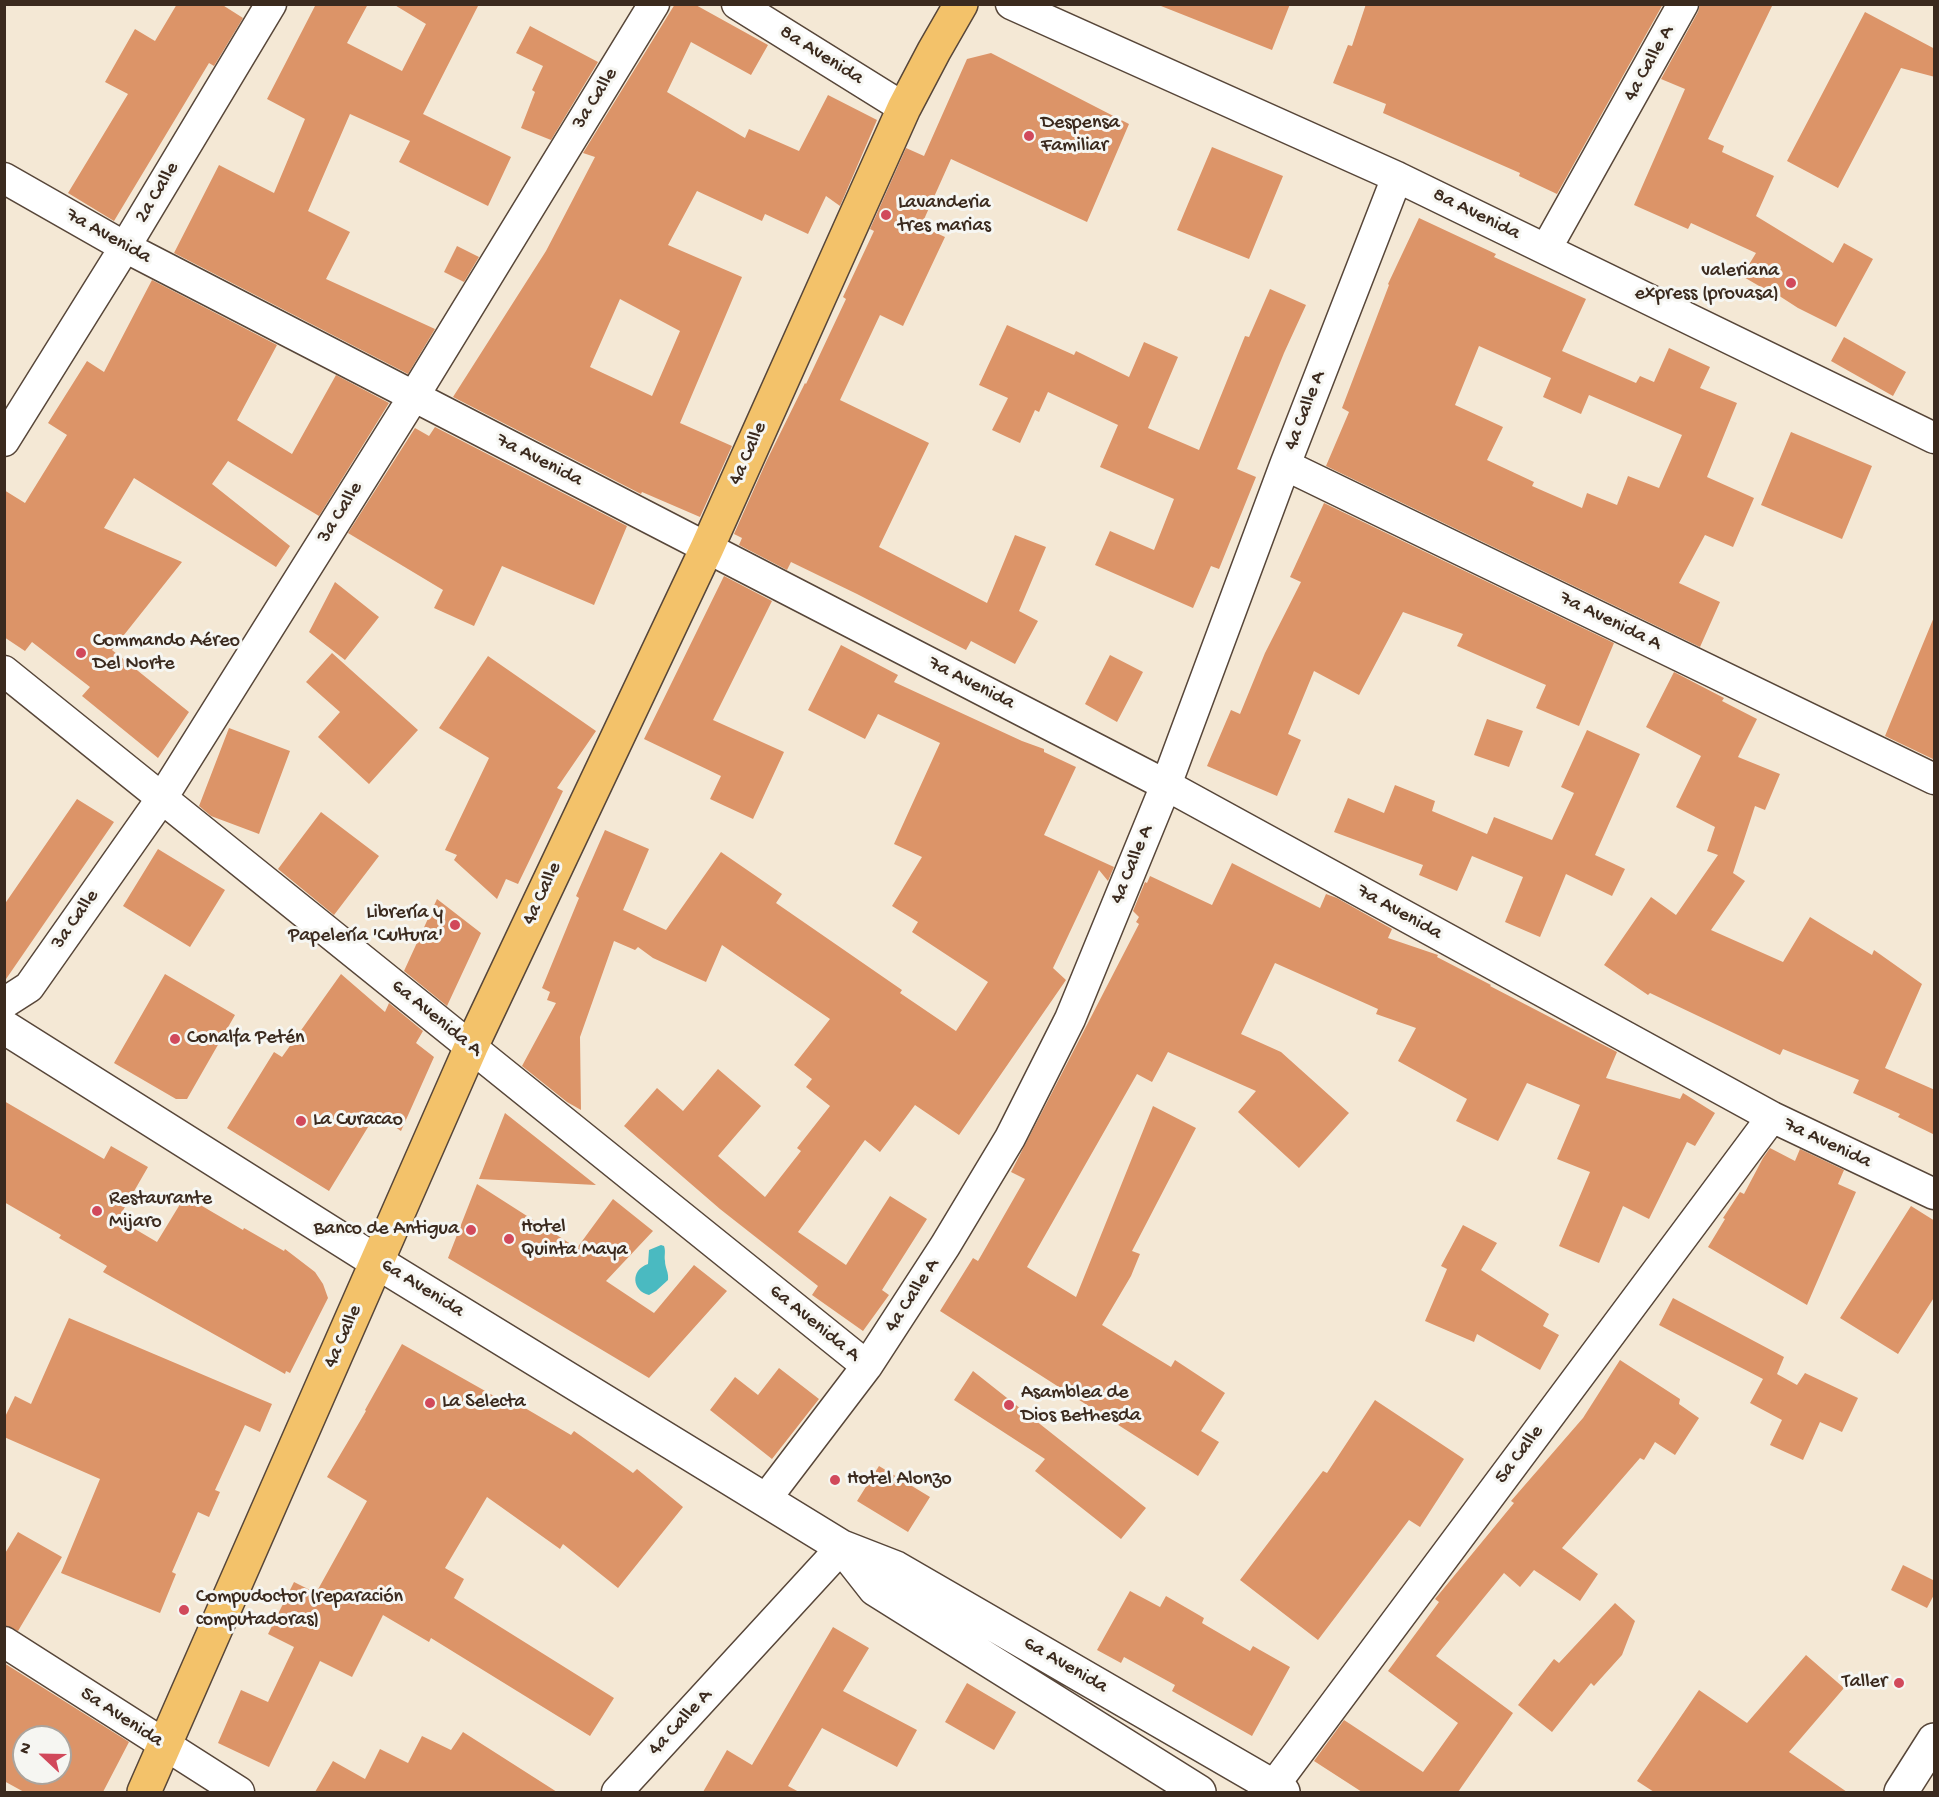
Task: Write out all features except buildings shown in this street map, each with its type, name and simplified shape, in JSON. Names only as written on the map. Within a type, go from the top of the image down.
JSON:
[{"type":"main road","name":"4a Calle","points":[[144,1792],[471,1047],[707,548],[904,108],[962,4]]},
{"type":"street","name":"2a Calle","points":[[4,441],[272,4]]},
{"type":"street","name":"3a Calle","points":[[4,1003],[29,987],[162,798],[414,396],[654,4]]},
{"type":"street","name":"8a Avenida","points":[[737,4],[904,108]]},
{"type":"street","name":"8a Avenida","points":[[1011,4],[1397,177],[1935,438]]},
{"type":"street","name":"4a Calle A","points":[[1546,249],[1683,4]]},
{"type":"street","name":"4a Calle A","points":[[765,1500],[867,1366],[945,1246],[1010,1138],[1070,1019],[1166,785],[1285,465],[1397,177]]},
{"type":"street","name":"7a Avenida","points":[[4,178],[125,247],[1166,785],[1772,1117],[1935,1194]]},
{"type":"street","name":"7a Avenida A","points":[[1285,465],[1935,779]]},
{"type":"street","name":"6a Avenida A","points":[[4,671],[867,1366]]},
{"type":"street","name":"6a Avenida","points":[[4,1027],[377,1262],[842,1547],[896,1568],[1275,1791]]},
{"type":"street","name":"5a Calle","points":[[1275,1791],[1772,1117]]},
{"type":"street","name":"4a Calle A","points":[[617,1792],[842,1547]]},
{"type":"street","name":"6a Avenida","points":[[842,1547],[875,1590],[1199,1792]]},
{"type":"street","name":"5a Avenida","points":[[4,1642],[239,1792]]},
{"type":"street","points":[[1901,1792],[1935,1740]]},
{"type":"water","points":[[661,1245],[665,1248],[668,1280],[649,1295],[643,1293],[636,1285],[636,1275],[642,1267],[648,1264],[649,1250]]},
{"type":"place","name":"Despensa Familiar","points":[[1029,136]]},
{"type":"place","name":"Lavanderia tres marias","points":[[886,215]]},
{"type":"place","name":"valeriana express (provasa)","points":[[1791,283]]},
{"type":"place","name":"Commando Aéreo Del Norte","points":[[81,653]]},
{"type":"place","name":"Librería y Papelería 'Cultura'","points":[[455,925]]},
{"type":"place","name":"Conalfa Petén","points":[[175,1039]]},
{"type":"place","name":"La Curacao","points":[[301,1121]]},
{"type":"place","name":"Restaurante Mijaro","points":[[97,1211]]},
{"type":"place","name":"Banco de Antigua","points":[[471,1230]]},
{"type":"place","name":"Hotel Quinta Maya","points":[[509,1239]]},
{"type":"place","name":"La Selecta","points":[[430,1403]]},
{"type":"place","name":"Asamblea de Dios Bethesda","points":[[1009,1405]]},
{"type":"place","name":"Hotel Alonzo","points":[[835,1480]]},
{"type":"place","name":"Compudoctor (reparación computadoras)","points":[[184,1610]]},
{"type":"place","name":"Taller","points":[[1899,1683]]}]
